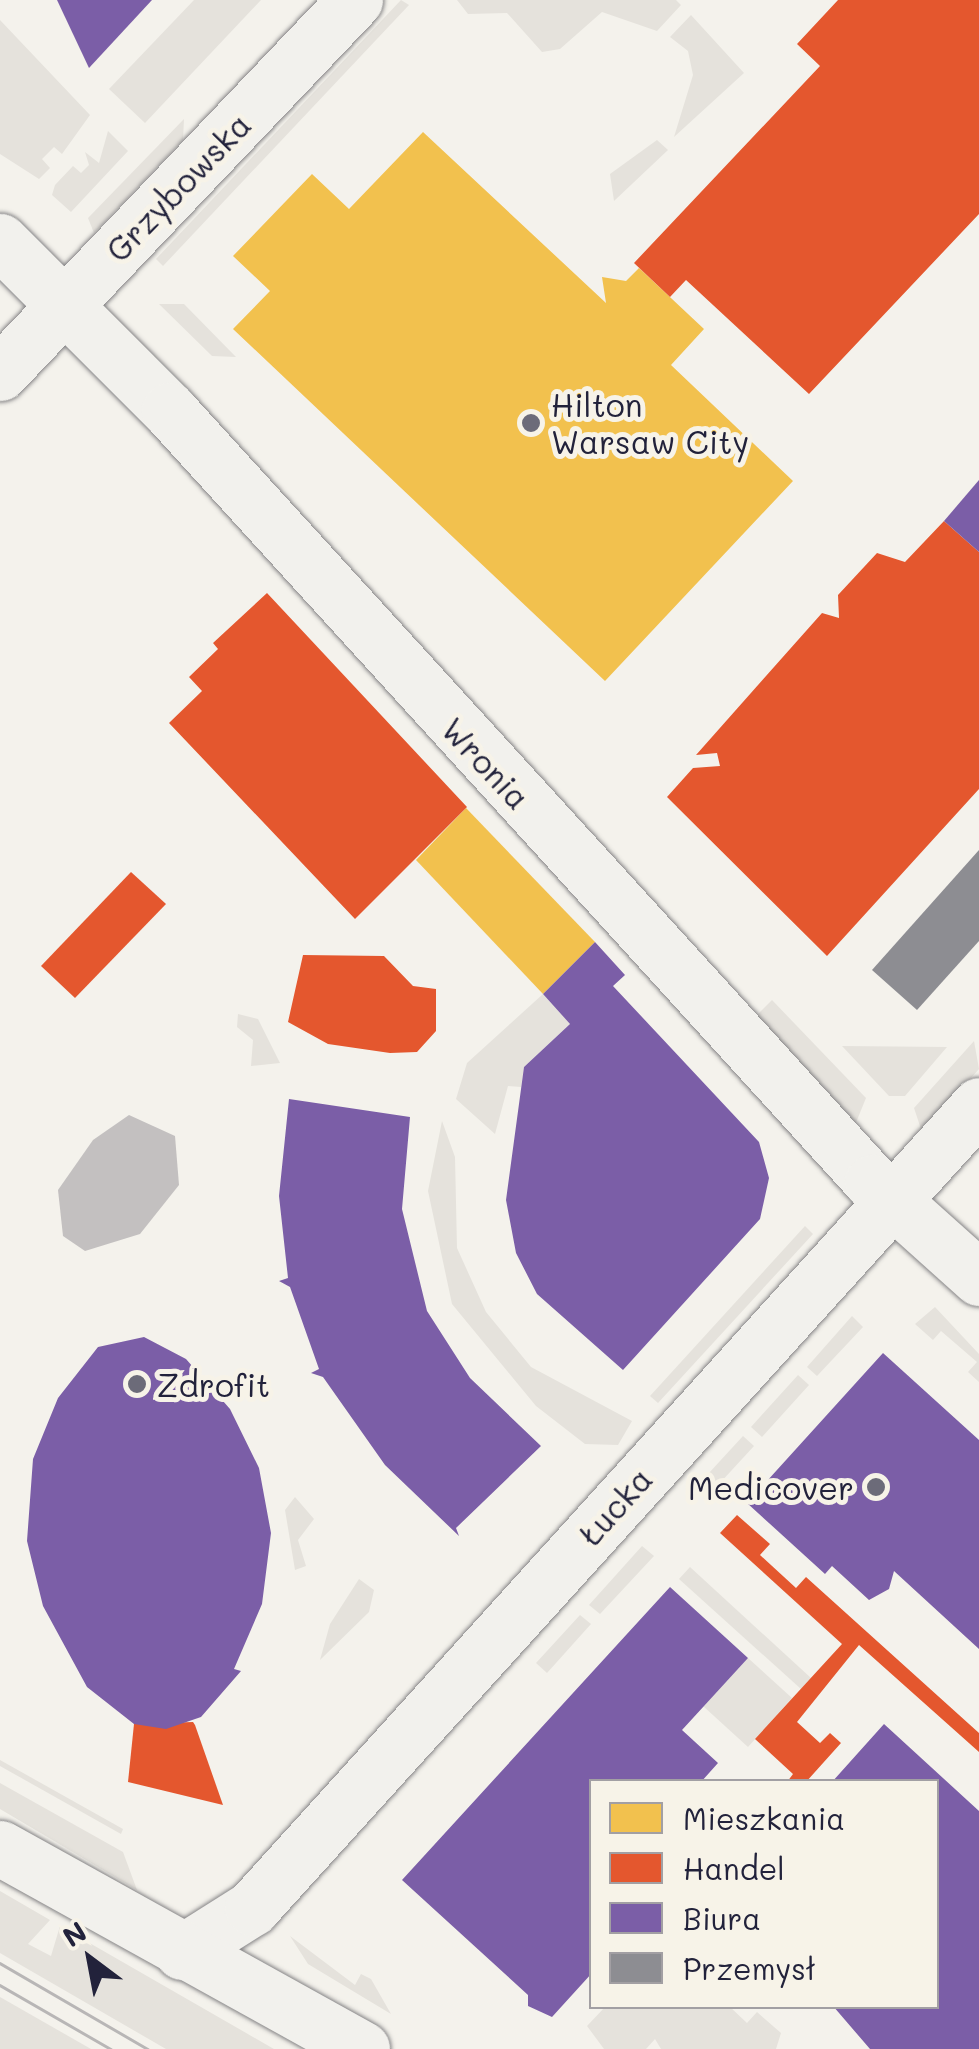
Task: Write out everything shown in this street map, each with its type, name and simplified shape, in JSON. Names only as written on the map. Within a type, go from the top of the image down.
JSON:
[{"type":"street","name":"Grzybowska","points":[[0,373],[355,0]]},
{"type":"street","name":"Wronia","points":[[0,241],[169,410],[430,704],[895,1199],[979,1278]]},
{"type":"street","name":"Łucka","points":[[182,1952],[252,1908],[979,1104]]},
{"type":"street","points":[[0,1848],[362,2049]]},
{"type":"street","points":[[252,1908],[262,1995]]},
{"type":"shaded area","points":[[194,0],[261,0],[145,123],[109,89]]},
{"type":"shaded area","points":[[401,0],[409,5],[163,266],[156,259]]},
{"type":"shaded area","points":[[457,0],[676,0],[681,5],[657,31],[602,12],[560,49],[542,52],[507,13],[468,14]]},
{"type":"shaded area","points":[[691,15],[744,73],[674,137],[693,75],[688,51],[670,37]]},
{"type":"shaded area","points":[[0,20],[90,115],[62,154],[54,147],[42,159],[50,168],[39,179],[0,154]]},
{"type":"shaded area","points":[[184,119],[183,140],[94,233],[88,218]]},
{"type":"shaded area","points":[[108,131],[128,151],[71,212],[52,195],[55,185],[73,166],[81,173],[89,165],[85,152],[99,163]]},
{"type":"shaded area","points":[[657,140],[668,150],[614,201],[610,174]]},
{"type":"shaded area","points":[[159,304],[184,304],[236,357],[212,356]]},
{"type":"shaded area","points":[[543,994],[570,1024],[524,1067],[521,1087],[508,1086],[495,1134],[456,1099],[467,1063]]},
{"type":"shaded area","points":[[772,1000],[866,1098],[855,1125],[754,1018]]},
{"type":"shaded area","points":[[238,1014],[258,1019],[280,1063],[251,1066],[253,1040],[237,1027]]},
{"type":"shaded area","points":[[974,1041],[979,1069],[922,1132],[914,1108]]},
{"type":"shaded area","points":[[842,1046],[947,1047],[905,1096],[889,1096]]},
{"type":"shaded area","points":[[129,1115],[175,1136],[179,1185],[140,1234],[85,1251],[63,1236],[58,1190],[93,1140]]},
{"type":"shaded area","points":[[442,1121],[455,1157],[457,1248],[486,1312],[531,1367],[632,1421],[618,1445],[585,1444],[536,1406],[452,1304],[428,1191]]},
{"type":"shaded area","points":[[805,1226],[813,1234],[658,1403],[650,1396]]},
{"type":"shaded area","points":[[935,1307],[979,1354],[979,1382],[968,1372],[977,1362],[941,1331],[933,1340],[915,1324]]},
{"type":"shaded area","points":[[852,1316],[863,1327],[817,1376],[807,1367]]},
{"type":"shaded area","points":[[798,1375],[809,1385],[762,1437],[751,1427]]},
{"type":"shaded area","points":[[743,1436],[754,1446],[708,1496],[697,1486]]},
{"type":"shaded area","points":[[295,1497],[314,1519],[298,1540],[306,1566],[295,1570],[285,1510]]},
{"type":"shaded area","points":[[642,1546],[654,1556],[600,1614],[589,1605]]},
{"type":"shaded area","points":[[690,1567],[811,1678],[801,1689],[679,1579]]},
{"type":"shaded area","points":[[359,1579],[374,1590],[369,1612],[320,1660],[330,1624]]},
{"type":"shaded area","points":[[580,1615],[591,1624],[547,1673],[536,1663]]},
{"type":"shaded area","points":[[748,1658],[792,1698],[748,1747],[703,1706]]},
{"type":"shaded area","points":[[0,1760],[123,1829],[121,1834],[0,1766]]},
{"type":"shaded area","points":[[0,1783],[123,1852],[137,1890],[0,1809]]},
{"type":"shaded area","points":[[0,1891],[50,1920],[28,1944],[51,1956],[60,1926],[274,2049],[166,2049],[0,1953]]},
{"type":"shaded area","points":[[290,1936],[355,1985],[361,1974],[371,1979],[391,2014],[308,1964]]},
{"type":"shaded area","points":[[0,1997],[91,2049],[0,2049]]},
{"type":"shaded area","points":[[603,2009],[732,2009],[747,2023],[757,2012],[781,2033],[776,2049],[661,2049],[655,2039],[646,2049],[604,2049],[587,2026]]},
{"type":"building: Mieszkania","name":"Hilton Warsaw City","points":[[423,132],[606,303],[602,277],[626,281],[639,268],[704,329],[671,365],[793,481],[605,681],[233,329],[270,291],[233,256],[312,174],[349,209]]},
{"type":"building: Mieszkania","points":[[466,808],[595,942],[543,994],[416,860]]},
{"type":"building: Handel","points":[[838,0],[979,0],[979,214],[809,394],[686,280],[670,297],[634,263],[820,66],[797,44]]},
{"type":"building: Handel","points":[[944,521],[979,552],[979,789],[827,956],[667,797],[693,768],[720,766],[717,753],[696,755],[822,613],[839,618],[838,595],[877,553],[905,562]]},
{"type":"building: Handel","points":[[267,593],[467,807],[355,919],[169,723],[202,691],[189,677],[218,649],[213,643]]},
{"type":"building: Handel","points":[[131,872],[166,904],[75,998],[41,966]]},
{"type":"building: Handel","points":[[303,955],[384,956],[413,986],[436,989],[436,1031],[417,1052],[390,1053],[328,1044],[288,1022]]},
{"type":"building: Handel","points":[[737,1515],[770,1544],[760,1555],[796,1588],[806,1577],[979,1733],[979,1752],[859,1645],[797,1722],[820,1743],[830,1733],[841,1743],[809,1779],[789,1779],[793,1774],[755,1739],[842,1644],[720,1533]]},
{"type":"building: Handel","points":[[193,1722],[223,1805],[128,1782],[134,1724]]},
{"type":"building: Biura","points":[[57,0],[152,0],[89,68]]},
{"type":"building: Biura","points":[[979,480],[979,552],[944,521]]},
{"type":"building: Biura","points":[[595,942],[625,975],[613,986],[759,1142],[769,1178],[760,1219],[623,1370],[537,1294],[516,1253],[506,1200],[524,1067],[570,1024],[543,994]]},
{"type":"building: Biura","points":[[289,1099],[410,1117],[402,1209],[427,1311],[470,1378],[541,1446],[456,1528],[459,1536],[385,1465],[323,1377],[311,1373],[319,1369],[290,1287],[279,1281],[288,1278],[279,1196]]},
{"type":"building: Biura","points":[[144,1337],[186,1359],[230,1409],[259,1468],[271,1533],[262,1604],[234,1669],[241,1671],[201,1717],[166,1729],[134,1724],[87,1687],[43,1606],[27,1541],[33,1459],[58,1398],[98,1347]]},
{"type":"building: Biura","points":[[883,1353],[979,1440],[979,1649],[894,1571],[889,1589],[869,1600],[832,1566],[825,1574],[747,1503]]},
{"type":"building: Biura","points":[[670,1587],[748,1658],[682,1730],[718,1763],[704,1779],[589,1779],[589,1976],[552,2017],[528,2006],[528,1995],[402,1880]]},
{"type":"building: Biura","points":[[884,1724],[979,1811],[979,2049],[870,2049],[836,2009],[939,2009],[939,1779],[835,1779]]},
{"type":"building: Przemysł","points":[[979,850],[979,941],[917,1010],[872,970]]},
{"type":"tram line","points":[[0,1963],[148,2049]]},
{"type":"tram line","points":[[0,1985],[111,2049]]},
{"type":"place","name":"Hilton Warsaw City","points":[[531,423]]},
{"type":"place","name":"Zdrofit","points":[[137,1384]]},
{"type":"place","name":"Medicover","points":[[876,1487]]}]
